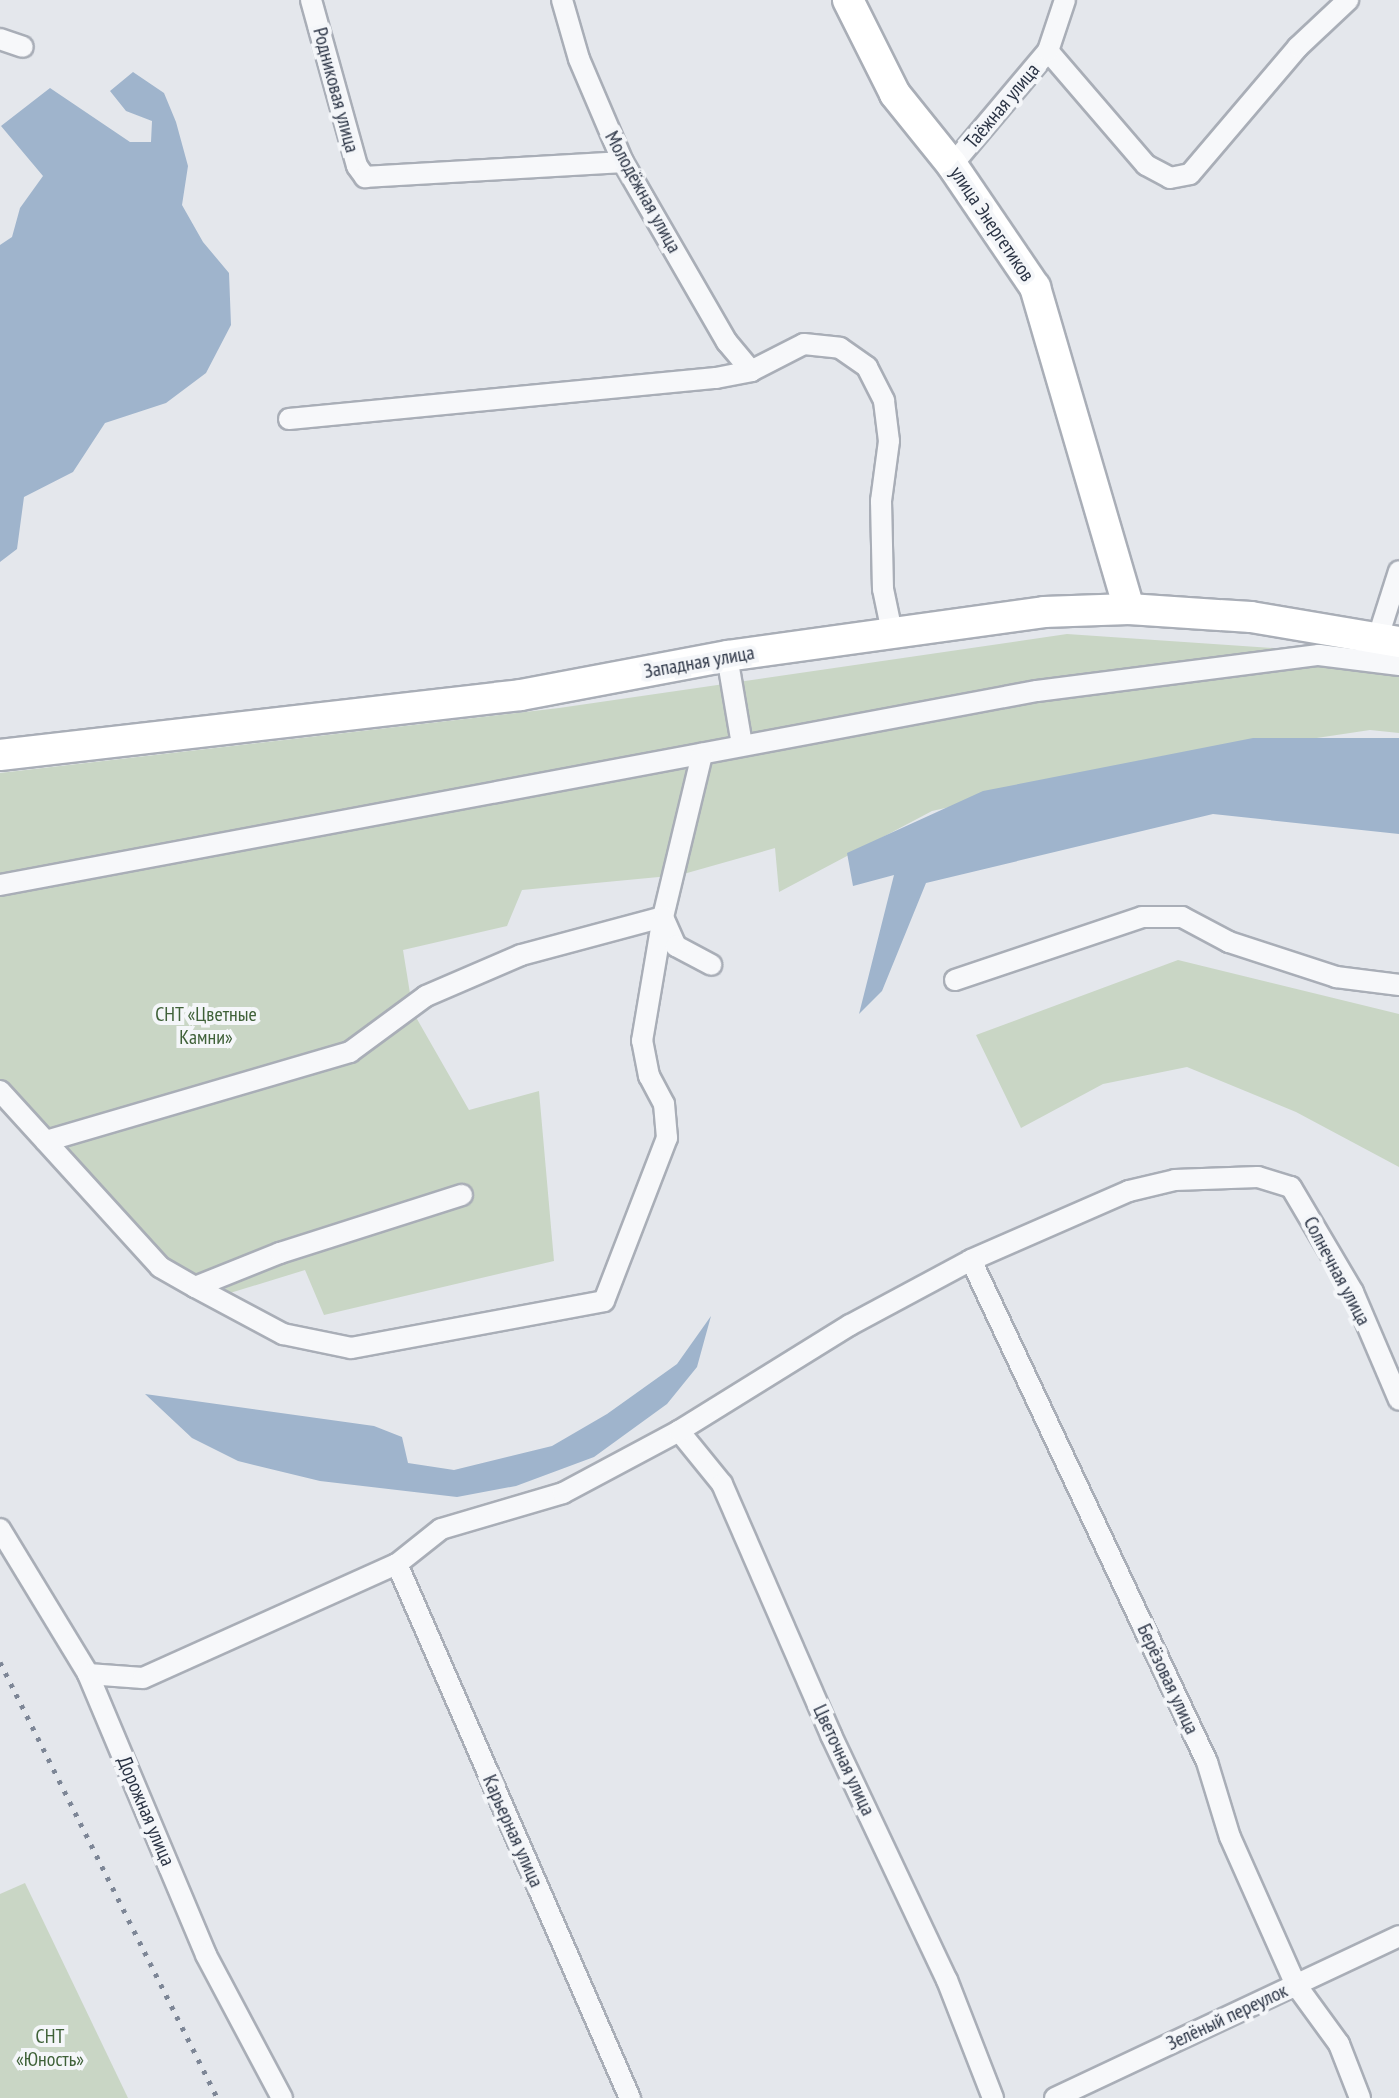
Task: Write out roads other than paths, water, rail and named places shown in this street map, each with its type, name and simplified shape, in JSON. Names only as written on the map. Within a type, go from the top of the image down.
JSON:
[{"type":"main road","name":"улица Энергетиков","points":[[848,0],[895,94],[952,165],[1035,287],[1129,609]]},
{"type":"main road","name":"Западная улица","points":[[0,755],[476,701],[727,656],[1044,612],[1129,609],[1251,617],[1389,640]]},
{"type":"street","name":"Родниковая улица","points":[[311,0],[357,166],[365,177],[623,162]]},
{"type":"street","name":"Молодёжная улица","points":[[562,0],[579,59],[623,162],[727,342],[751,371]]},
{"type":"street","name":"Таёжная улица","points":[[952,165],[1048,51],[1065,0]]},
{"type":"street","points":[[1048,51],[1146,165],[1170,178],[1190,174],[1298,47],[1348,0]]},
{"type":"street","points":[[0,39],[23,47]]},
{"type":"street","points":[[289,419],[751,371],[804,344],[840,348],[867,367],[884,401],[889,441],[881,501],[883,589],[892,632]]},
{"type":"street","points":[[1389,640],[1399,571]]},
{"type":"street","points":[[0,885],[1037,691],[1249,661],[1319,655],[1399,665]]},
{"type":"street","points":[[727,656],[742,745]]},
{"type":"street","points":[[0,1091],[160,1267],[283,1334],[351,1348],[604,1301],[667,1138],[664,1104],[649,1076],[642,1041],[663,917],[702,754]]},
{"type":"street","points":[[663,917],[676,946],[711,965]]},
{"type":"street","points":[[46,1141],[350,1052],[426,996],[521,955],[663,917]]},
{"type":"street","points":[[955,980],[1142,917],[1182,917],[1229,942],[1296,964],[1364,983],[1399,985]]},
{"type":"street","name":"Солнечная улица","points":[[971,1260],[1129,1191],[1175,1180],[1258,1177],[1291,1187],[1353,1292],[1399,1400]]},
{"type":"street","points":[[195,1287],[280,1253],[462,1195]]},
{"type":"street","points":[[88,1674],[143,1678],[397,1564],[441,1529],[563,1493],[679,1431],[850,1325],[971,1260]]},
{"type":"street","name":"Берёзовая улица","points":[[971,1260],[1207,1762],[1230,1837],[1296,1985],[1339,2044],[1360,2098]]},
{"type":"street","name":"Цветочная улица","points":[[679,1431],[722,1484],[831,1735],[947,1980],[993,2098]]},
{"type":"street","name":"Дорожная улица","points":[[0,1529],[88,1674],[206,1955],[282,2098]]},
{"type":"street","name":"Карьерная улица","points":[[397,1564],[630,2098]]},
{"type":"street","name":"Зелёный переулок","points":[[1055,2098],[1399,1936]]},
{"type":"water","points":[[133,72],[164,93],[176,122],[188,166],[182,205],[203,242],[229,273],[231,325],[206,373],[166,403],[105,423],[73,472],[24,497],[17,549],[0,562],[0,245],[12,237],[20,208],[43,176],[1,126],[50,88],[130,142],[151,142],[152,121],[126,111],[110,91]]},
{"type":"water","points":[[1253,738],[1399,738],[1399,834],[1213,814],[926,883],[882,991],[859,1014],[894,875],[853,886],[847,853],[983,791]]},
{"type":"water","points":[[711,1316],[697,1367],[667,1404],[594,1457],[516,1486],[457,1497],[320,1481],[238,1461],[192,1438],[145,1394],[374,1426],[402,1437],[408,1463],[454,1470],[552,1446],[607,1414],[677,1364]]},
{"type":"railway","points":[[0,1662],[217,2098]]},
{"type":"park label","name":"СНТ «Цветные Камни»","points":[[206,1026]]},
{"type":"park label","name":"СНТ «Юность»","points":[[50,2048]]}]
